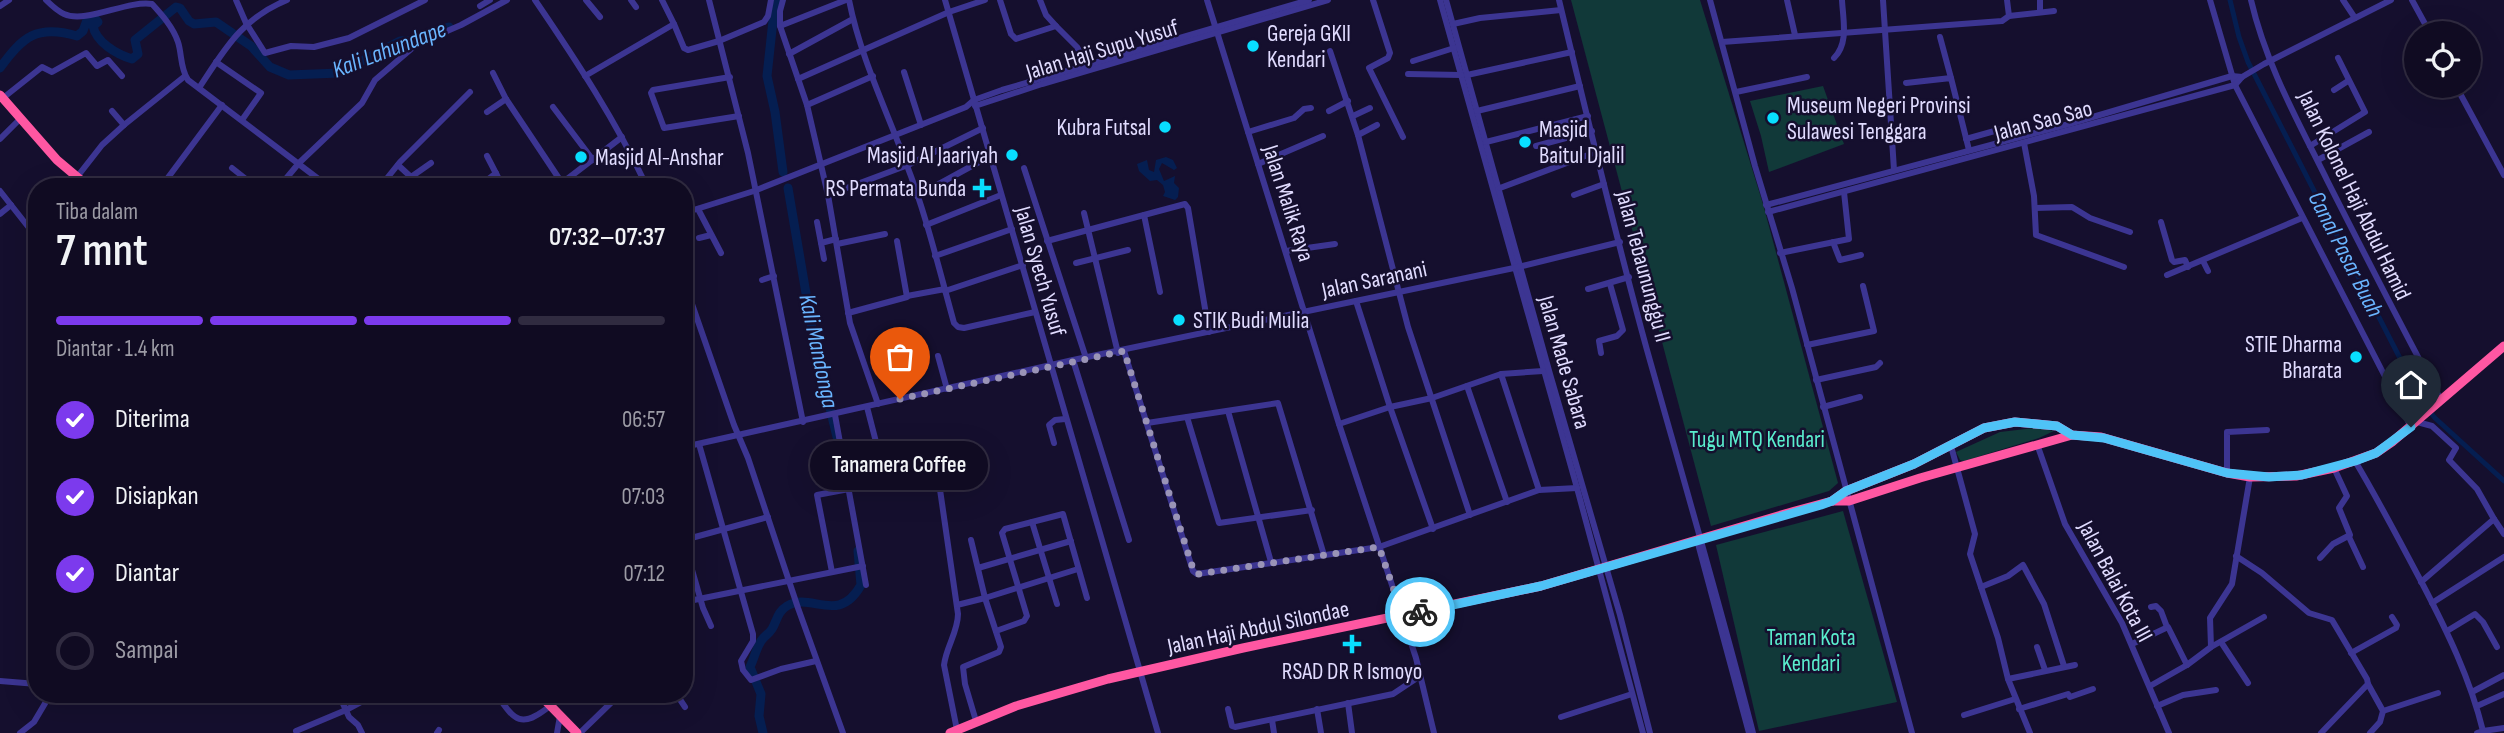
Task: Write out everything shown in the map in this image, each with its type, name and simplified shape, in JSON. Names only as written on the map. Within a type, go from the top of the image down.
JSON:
[{"type":"highway","points":[[1,97],[57,160],[77,177]]},
{"type":"highway","points":[[1832,501],[1849,501],[2072,435],[2104,438],[2227,473],[2289,481],[2376,453],[2417,422],[2504,346]]},
{"type":"highway","points":[[1832,501],[1846,491],[1914,464],[1984,428],[2015,422],[2057,426],[2072,435]]},
{"type":"highway","points":[[2056,440],[2057,426]]},
{"type":"highway","name":"Jalan Haji Abdul Silondae","points":[[953,732],[967,729],[976,721],[1024,703],[1243,648],[1541,586],[1832,501]]},
{"type":"highway","points":[[547,703],[579,733]]},
{"type":"street","points":[[0,6],[9,0]]},
{"type":"street","points":[[46,0],[60,12],[72,16],[135,1],[149,3],[171,26],[177,38],[185,76],[318,178]]},
{"type":"street","points":[[236,0],[246,23],[265,53],[291,46],[314,47],[349,38],[425,0]]},
{"type":"street","points":[[198,88],[246,23],[288,0]]},
{"type":"street","points":[[480,6],[490,0]]},
{"type":"street","points":[[286,178],[362,103],[375,80],[417,44],[508,0]]},
{"type":"street","points":[[535,0],[622,137],[642,178]]},
{"type":"street","points":[[586,0],[600,17]]},
{"type":"street","points":[[662,0],[686,50],[719,41],[764,22],[771,0]]},
{"type":"street","points":[[709,0],[739,116],[803,422]]},
{"type":"street","points":[[783,0],[780,26],[807,105],[828,195],[848,313],[857,348],[878,404]]},
{"type":"street","points":[[780,26],[847,0],[908,165],[954,323],[961,328],[1035,312]]},
{"type":"street","name":"Jalan Syech Yusuf","points":[[945,0],[1158,733]]},
{"type":"street","points":[[798,79],[863,48],[985,0]]},
{"type":"street","points":[[1000,0],[1011,34],[1016,39],[1056,26]]},
{"type":"street","points":[[1040,0],[1046,15],[1077,47],[1088,68]]},
{"type":"street","name":"Jalan Malik Raya","points":[[1207,0],[1339,424],[1403,616],[1434,733]]},
{"type":"street","name":"Jalan Haji Supu Yusuf","points":[[693,210],[754,191],[975,103],[1309,0]]},
{"type":"street","name":"Jalan Haji Supu Yusuf","points":[[1217,29],[1328,0]]},
{"type":"street","points":[[1373,0],[1390,52],[1388,58],[1369,68],[1403,137]]},
{"type":"street","name":"Jalan Made Sabara","points":[[1440,0],[1500,188],[1543,371],[1602,568],[1643,733]]},
{"type":"street","name":"Jalan Made Sabara","points":[[1447,0],[1464,75]]},
{"type":"street","name":"Jalan Tebaununggu II","points":[[1559,0],[1604,184],[1751,733]]},
{"type":"street","points":[[1711,0],[1912,733]]},
{"type":"street","points":[[1787,0],[1795,35]]},
{"type":"street","points":[[1834,58],[1844,41],[1842,0]]},
{"type":"street","points":[[1883,0],[1894,170]]},
{"type":"street","points":[[2007,0],[2009,16]]},
{"type":"street","points":[[2040,0],[2040,12]]},
{"type":"street","points":[[2210,0],[2235,85],[2302,218],[2417,422],[2432,426],[2456,447],[2450,461],[2477,489],[2504,534]]},
{"type":"street","name":"Jalan Kolonel Haji Abdul Hamid","points":[[2251,0],[2267,62],[2439,402]]},
{"type":"street","points":[[2343,0],[2356,18]]},
{"type":"street","points":[[2235,85],[2242,77],[2267,62],[2391,0]]},
{"type":"street","points":[[2412,0],[2423,21]]},
{"type":"street","points":[[1453,24],[1480,18],[1561,10]]},
{"type":"street","points":[[1722,42],[2003,21],[2009,16],[2054,11]]},
{"type":"street","points":[[789,54],[853,19]]},
{"type":"street","points":[[585,76],[674,24]]},
{"type":"street","points":[[1940,37],[1969,150]]},
{"type":"street","points":[[1413,61],[1454,48]]},
{"type":"street","points":[[1330,51],[1353,116],[1399,292],[1470,515]]},
{"type":"street","points":[[1408,74],[1464,75],[1572,52]]},
{"type":"street","points":[[1,97],[42,67],[52,72],[86,53],[97,66],[108,60],[122,76]]},
{"type":"street","points":[[2309,146],[2364,111],[2338,58]]},
{"type":"street","points":[[216,62],[261,93],[242,120]]},
{"type":"street","points":[[904,72],[921,125]]},
{"type":"street","points":[[494,74],[506,99],[555,178]]},
{"type":"street","points":[[77,177],[102,145],[185,76]]},
{"type":"street","points":[[807,105],[873,76]]},
{"type":"street","name":"Jalan Sao Sao","points":[[1767,209],[1894,170],[2068,124],[2232,76],[2242,77]]},
{"type":"street","points":[[730,77],[653,90],[651,93],[663,128],[739,116]]},
{"type":"street","points":[[1736,92],[1807,77]]},
{"type":"street","points":[[1906,83],[1951,78]]},
{"type":"street","points":[[2334,90],[2348,81]]},
{"type":"street","name":"Jalan Sao Sao","points":[[1767,209],[1844,192],[2235,85]]},
{"type":"street","points":[[1475,109],[1580,86]]},
{"type":"street","points":[[387,178],[470,92]]},
{"type":"street","points":[[2462,98],[2504,175]]},
{"type":"street","points":[[487,112],[506,99]]},
{"type":"street","points":[[1329,111],[1348,102]]},
{"type":"street","points":[[1379,108],[1387,104]]},
{"type":"street","points":[[167,178],[222,105]]},
{"type":"street","points":[[554,107],[593,160]]},
{"type":"street","points":[[1248,132],[1294,118],[1304,109],[1311,108]]},
{"type":"street","points":[[1353,116],[1370,108]]},
{"type":"street","name":"Jalan Made Sabara","points":[[1475,109],[1650,733]]},
{"type":"street","points":[[112,111],[124,125]]},
{"type":"street","points":[[1486,142],[1588,116]]},
{"type":"street","points":[[0,139],[20,120]]},
{"type":"street","points":[[1358,135],[1377,125]]},
{"type":"street","points":[[1966,139],[2016,125]]},
{"type":"street","points":[[828,195],[908,165],[983,128]]},
{"type":"street","points":[[1536,146],[1591,131]]},
{"type":"street","points":[[2318,160],[2369,132]]},
{"type":"street","points":[[1258,164],[1323,136]]},
{"type":"street","points":[[569,178],[622,137]]},
{"type":"street","points":[[2024,143],[2035,208],[2035,232],[2038,237],[2124,267]]},
{"type":"street","points":[[1500,188],[1597,152]]},
{"type":"street","points":[[487,156],[498,178]]},
{"type":"street","points":[[917,195],[990,156]]},
{"type":"street","points":[[398,165],[411,177],[431,163]]},
{"type":"street","points":[[232,168],[245,178]]},
{"type":"street","points":[[1024,168],[1086,358]]},
{"type":"street","points":[[490,178],[496,173]]},
{"type":"street","points":[[1574,195],[1604,184]]},
{"type":"street","points":[[0,191],[28,227]]},
{"type":"street","points":[[1780,253],[1850,237],[1844,192]]},
{"type":"street","points":[[926,225],[1002,195]]},
{"type":"street","points":[[1047,241],[1182,204],[1188,208],[1209,332]]},
{"type":"street","points":[[0,214],[11,205]]},
{"type":"street","points":[[2035,208],[2072,207],[2090,218],[2130,232]]},
{"type":"street","points":[[698,209],[721,253]]},
{"type":"street","points":[[1084,213],[1121,352],[1147,423],[1194,572],[1198,574],[1379,547],[1539,490],[1577,488]]},
{"type":"street","points":[[1144,215],[1160,292]]},
{"type":"street","points":[[2167,275],[2302,218]]},
{"type":"street","points":[[817,222],[824,259]]},
{"type":"street","points":[[2161,222],[2172,260],[2185,260],[2188,267]]},
{"type":"street","points":[[935,256],[1012,229]]},
{"type":"street","points":[[821,243],[885,234]]},
{"type":"street","points":[[699,238],[711,235]]},
{"type":"street","points":[[897,241],[907,296]]},
{"type":"street","name":"Jalan Saranani","points":[[693,445],[1073,360],[1518,268],[1620,242]]},
{"type":"street","points":[[1833,242],[1841,260],[1861,256]]},
{"type":"street","points":[[1286,251],[1335,244]]},
{"type":"street","points":[[1076,263],[1128,250]]},
{"type":"street","points":[[2203,261],[2208,271]]},
{"type":"street","points":[[848,313],[907,296],[945,290],[1023,265]]},
{"type":"street","points":[[762,279],[774,276]]},
{"type":"street","points":[[1588,289],[1629,277]]},
{"type":"street","points":[[1601,353],[1599,341],[1617,336],[1623,330],[1610,284]]},
{"type":"street","points":[[1807,345],[1874,331],[1864,286]]},
{"type":"street","points":[[1356,301],[1433,529]]},
{"type":"street","points":[[693,306],[843,733]]},
{"type":"street","points":[[938,356],[947,389]]},
{"type":"street","points":[[1073,360],[1129,540]]},
{"type":"street","points":[[1816,380],[1875,367],[1880,363]]},
{"type":"street","points":[[1339,424],[1390,407],[1432,398],[1501,374],[1543,371]]},
{"type":"street","points":[[1501,374],[1539,490]]},
{"type":"street","points":[[1467,386],[1507,502]]},
{"type":"street","points":[[1823,407],[1860,397]]},
{"type":"street","points":[[1147,423],[1278,403],[1325,555]]},
{"type":"street","points":[[867,407],[886,477]]},
{"type":"street","points":[[1228,411],[1271,562]]},
{"type":"street","points":[[831,416],[866,585]]},
{"type":"street","points":[[1187,417],[1218,522],[1221,524],[1312,510]]},
{"type":"street","points":[[1054,443],[1049,425],[1065,419]]},
{"type":"street","points":[[2227,473],[2227,432],[2267,430]]},
{"type":"street","points":[[699,444],[754,638],[741,663],[747,677],[754,679],[816,661]]},
{"type":"street","name":"Jalan Balai Kota III","points":[[2037,444],[2065,524],[2132,644],[2169,733]]},
{"type":"street","points":[[1951,446],[1975,534],[1970,554],[1998,638],[2008,679],[2030,733]]},
{"type":"street","points":[[936,455],[957,605],[957,624],[944,665],[953,732]]},
{"type":"street","points":[[2355,461],[2448,631],[2477,706],[2480,732],[2504,728]]},
{"type":"street","points":[[938,471],[965,463],[971,465],[978,475]]},
{"type":"street","points":[[2334,468],[2347,496],[2339,509],[2363,567]]},
{"type":"street","points":[[2211,647],[2210,618],[2230,590],[2250,477]]},
{"type":"street","points":[[832,572],[817,495],[846,489]]},
{"type":"street","points":[[996,631],[1027,618],[1003,531],[1062,513],[1087,598]]},
{"type":"street","points":[[693,538],[768,517]]},
{"type":"street","points":[[2421,582],[2494,519]]},
{"type":"street","points":[[1032,522],[1057,604]]},
{"type":"street","points":[[2320,558],[2333,544],[2349,537]]},
{"type":"street","points":[[971,540],[985,598],[1001,647],[1000,651],[963,667],[976,721]]},
{"type":"street","points":[[978,568],[1071,541]]},
{"type":"street","points":[[2236,556],[2262,573],[2309,613],[2332,621],[2383,711],[2375,731]]},
{"type":"street","points":[[2432,603],[2504,557]]},
{"type":"street","points":[[1981,587],[2008,576],[2023,565],[2044,604],[2064,666]]},
{"type":"street","points":[[693,601],[863,566]]},
{"type":"street","points":[[957,605],[1078,569]]},
{"type":"street","points":[[693,572],[711,626]]},
{"type":"street","points":[[2151,607],[2156,606],[2160,610],[2186,665]]},
{"type":"street","points":[[2448,631],[2476,614],[2497,647]]},
{"type":"street","points":[[2150,686],[2264,617]]},
{"type":"street","points":[[2351,653],[2396,628],[2392,617]]},
{"type":"street","points":[[2132,644],[2166,626]]},
{"type":"street","points":[[2221,642],[2248,683]]},
{"type":"street","points":[[2038,647],[2045,670]]},
{"type":"street","points":[[2008,679],[2075,665]]},
{"type":"street","points":[[2472,692],[2504,675]]},
{"type":"street","points":[[1228,709],[1232,726],[1252,724],[1393,694],[1420,676]]},
{"type":"street","points":[[0,681],[28,683]]},
{"type":"street","points":[[2321,733],[2368,684]]},
{"type":"street","points":[[2019,709],[2093,689]]},
{"type":"street","points":[[2157,706],[2183,695],[2216,690]]},
{"type":"street","points":[[2383,711],[2438,693]]},
{"type":"street","points":[[1561,718],[1632,694]]},
{"type":"street","points":[[2477,706],[2504,694]]},
{"type":"street","points":[[1964,715],[2015,699]]},
{"type":"street","points":[[20,733],[34,722],[45,703]]},
{"type":"street","points":[[343,703],[362,733]]},
{"type":"street","points":[[296,731],[359,703]]},
{"type":"street","points":[[502,703],[512,717],[517,719],[535,718],[550,706]]},
{"type":"street","points":[[579,733],[611,703]]},
{"type":"street","points":[[682,703],[685,707]]},
{"type":"street","points":[[1348,703],[1352,733]]},
{"type":"street","points":[[1317,709],[1321,733]]},
{"type":"street","points":[[557,733],[560,716]]},
{"type":"street","points":[[1272,720],[1275,733]]},
{"type":"street","points":[[1252,724],[1254,733]]},
{"type":"green space","name":"Tugu MTQ Kendari","points":[[1571,0],[1700,0],[1763,204],[1838,483],[1829,491],[1711,526]]},
{"type":"green space","points":[[1823,86],[1844,144],[1769,172],[1750,101]]},
{"type":"green space","points":[[2034,428],[2054,431],[1964,461],[1960,460],[1956,452],[2000,432]]},
{"type":"green space","name":"Taman Kota Kendari","points":[[1843,511],[1897,702],[1759,731],[1716,545]]},
{"type":"water","points":[[1166,157],[1173,160],[1177,168],[1174,170],[1162,163],[1159,169],[1164,181],[1175,176],[1174,183],[1179,188],[1175,200],[1163,196],[1163,185],[1157,180],[1150,181],[1139,171],[1137,164],[1147,160],[1149,170],[1154,172],[1156,160]]},
{"type":"waterway","name":"Kali Mandonga","points":[[779,0],[774,11],[767,76],[783,172]]},
{"type":"waterway","name":"Canal Pasar Buah","points":[[2230,0],[2248,62],[2424,405],[2504,481]]},
{"type":"waterway","name":"Kali Lahundape","points":[[0,68],[16,48],[32,36],[51,32],[77,36],[83,31],[87,20],[94,17],[98,22],[93,26],[102,42],[113,51],[132,59],[138,54],[135,40],[176,7],[194,24],[216,22],[251,46],[270,67],[289,75],[339,73],[400,41],[417,40],[449,27]]},
{"type":"waterway","name":"Kali Mandonga","points":[[788,188],[815,346],[837,437]]},
{"type":"waterway","name":"Kali Mandonga","points":[[763,733],[759,716],[761,694],[750,667],[759,644],[787,606],[796,602],[834,606],[852,597],[861,585],[858,551]]},
{"type":"way so far","points":[[900,399],[1124,351],[1194,572],[1198,574],[1379,547],[1403,616],[1420,612]]},
{"type":"place","name":"Gereja GKII Kendari","points":[[1253,46]]},
{"type":"place","name":"Museum Negeri Provinsi Sulawesi Tenggara","points":[[1773,118]]},
{"type":"place","name":"Kubra Futsal","points":[[1165,127]]},
{"type":"place","name":"Masjid Baitul Djalil","points":[[1525,142]]},
{"type":"place","name":"Masjid Al Jaariyah","points":[[1012,155]]},
{"type":"place","name":"Masjid Al-Anshar","points":[[581,157]]},
{"type":"place","name":"RS Permata Bunda","points":[[982,188]]},
{"type":"place","name":"STIK Budi Mulia","points":[[1179,320]]},
{"type":"place","name":"STIE Dharma Bharata","points":[[2356,357]]},
{"type":"place","name":"Tanamera Coffee","points":[[900,399]]},
{"type":"place","name":"RSAD DR R Ismoyo","points":[[1352,644]]},
{"type":"route","points":[[1420,612],[1541,586],[1821,505],[1846,491],[1914,464],[1984,428],[2015,422],[2057,426],[2072,435],[2104,438],[2250,477],[2302,475],[2334,468],[2376,453],[2411,427]]}]
